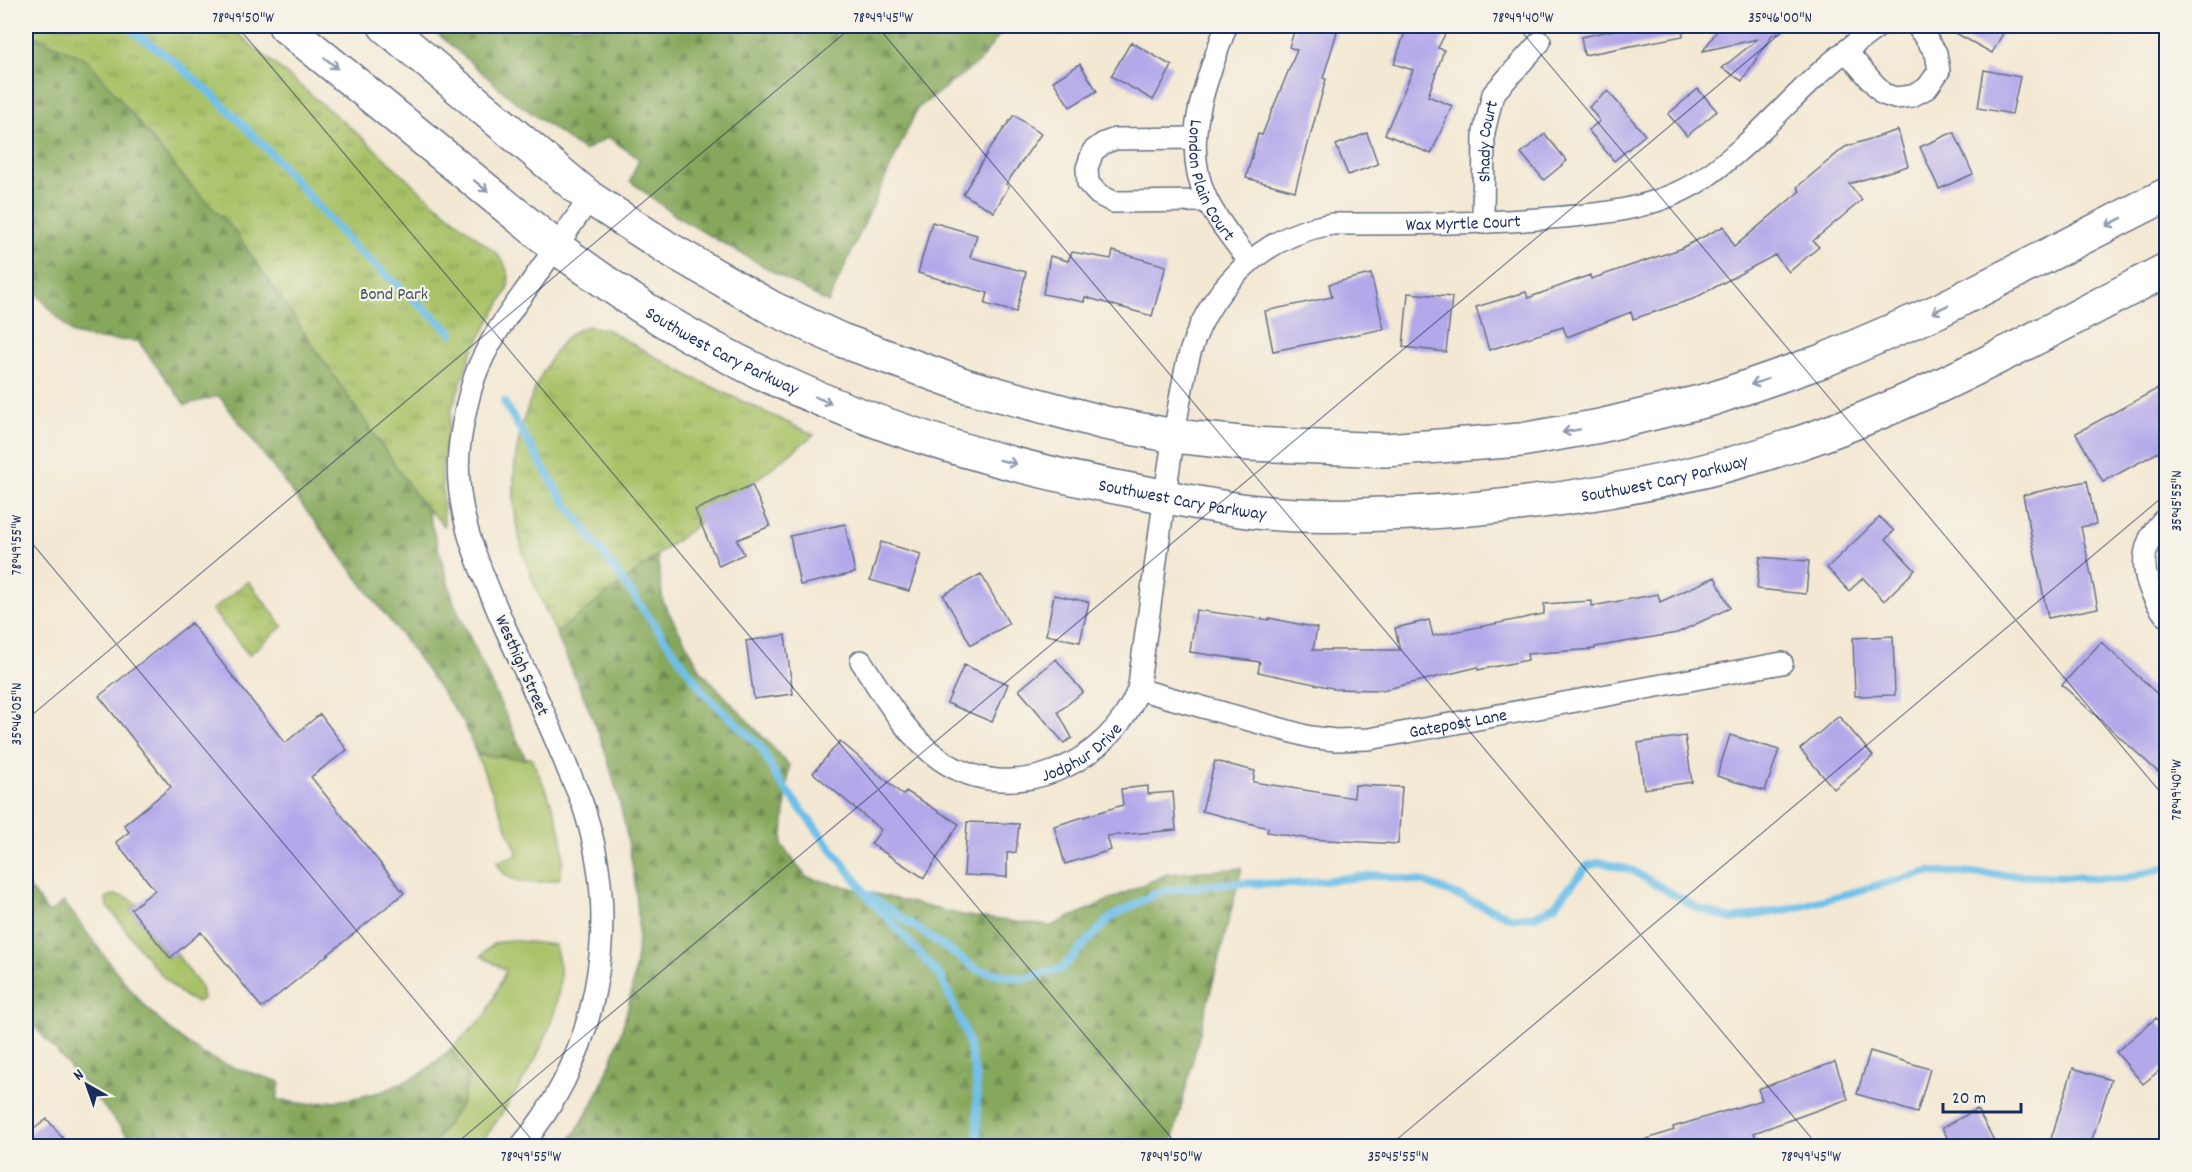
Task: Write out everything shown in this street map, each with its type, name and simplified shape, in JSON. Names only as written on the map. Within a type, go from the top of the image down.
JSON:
[{"type":"main road","name":"Southwest Cary Parkway","points":[[285,26],[556,247],[663,320],[725,354],[815,396],[932,440],[1080,481],[1258,512],[1355,516],[1523,505],[1664,481],[1785,448],[1846,426],[1980,366],[2166,270]]},
{"type":"main road","points":[[385,26],[590,198],[669,249],[772,308],[841,340],[967,386],[1105,423],[1174,436],[1250,444],[1385,450],[1521,440],[1656,414],[1712,399],[1833,356],[1938,311],[2165,200]]},
{"type":"street","name":"London Plain Court","points":[[1226,26],[1200,104],[1194,138],[1194,154],[1198,177],[1207,201],[1248,261]]},
{"type":"street","name":"Wax Myrtle Court","points":[[1165,496],[1187,362],[1199,327],[1212,303],[1229,281],[1248,261],[1269,247],[1314,227],[1333,224],[1483,223],[1599,215],[1651,203],[1679,193],[1704,178],[1736,153],[1827,66],[1879,26]]},
{"type":"street","points":[[1846,51],[1883,94],[1895,98],[1912,96],[1927,88],[1939,71],[1936,53],[1917,26]]},
{"type":"street","name":"Shady Court","points":[[1483,223],[1484,132],[1493,94],[1540,42]]},
{"type":"street","points":[[1194,138],[1115,139],[1104,143],[1093,151],[1086,168],[1088,183],[1098,194],[1113,202],[1207,201]]},
{"type":"street","name":"Westhigh Street","points":[[521,1146],[550,1107],[581,1044],[599,969],[602,908],[598,865],[586,814],[557,742],[476,560],[460,498],[458,468],[460,442],[476,374],[499,327],[590,198]]},
{"type":"street","name":"Jodphur Drive","points":[[861,661],[897,715],[918,740],[941,760],[960,771],[988,779],[1036,778],[1082,759],[1119,723],[1138,689],[1165,496]]},
{"type":"street","points":[[2166,518],[2157,527],[2144,550],[2145,574],[2152,595],[2166,616]]},
{"type":"street","name":"Gatepost Lane","points":[[1138,689],[1310,738],[1369,739],[1782,663]]},
{"type":"green space","name":"Bond Park","points":[[26,26],[229,26],[365,140],[419,190],[496,253],[504,263],[509,276],[508,289],[472,352],[452,408],[442,467],[444,526],[420,501],[234,230],[185,179],[88,60],[26,32]]},
{"type":"green space","points":[[429,26],[1006,26],[980,61],[917,109],[828,303],[679,218],[630,181],[639,159],[608,137],[584,151],[512,99]]},
{"type":"green space","points":[[26,32],[88,60],[185,179],[234,230],[427,509],[454,603],[526,759],[477,755],[464,723],[413,651],[219,396],[185,405],[138,341],[95,339],[73,334],[26,282]]},
{"type":"green space","points":[[588,326],[608,330],[691,377],[814,435],[556,633],[523,552],[514,507],[515,462],[525,417],[542,374],[566,339],[572,333]]},
{"type":"green space","points":[[657,555],[663,602],[702,672],[789,765],[782,845],[806,877],[966,916],[1051,926],[1167,874],[1242,868],[1171,1146],[566,1146],[598,1092],[622,1030],[630,997],[638,933],[632,864],[616,788],[594,721],[556,633]]},
{"type":"green space","points":[[248,581],[283,626],[249,655],[212,610]]},
{"type":"green space","points":[[477,755],[531,758],[551,801],[561,832],[563,848],[559,879],[524,882],[515,880],[502,870],[497,862],[518,854]]},
{"type":"green space","points":[[26,884],[49,913],[64,902],[132,992],[172,1032],[195,1049],[219,1062],[280,1082],[277,1100],[308,1104],[350,1099],[384,1091],[421,1074],[451,1049],[468,1077],[462,1102],[432,1146],[137,1146],[26,1016]]},
{"type":"green space","points":[[114,895],[127,897],[137,904],[131,909],[169,958],[176,953],[201,987],[203,999],[196,1002],[185,997],[161,974],[107,905],[106,898]]},
{"type":"green space","points":[[509,940],[555,945],[560,967],[559,990],[546,1037],[522,1082],[482,1142],[477,1146],[432,1146],[462,1102],[457,1062],[451,1049],[486,1015],[506,970],[481,956],[493,944]]},
{"type":"building","points":[[1296,26],[1317,26],[1337,32],[1295,191],[1246,178],[1258,134],[1262,135],[1297,50],[1289,47]]},
{"type":"building","points":[[1407,26],[1449,26],[1438,48],[1444,50],[1428,96],[1452,106],[1431,154],[1385,134],[1413,70],[1394,64]]},
{"type":"building","points":[[1632,26],[1682,26],[1683,36],[1584,55],[1581,37]]},
{"type":"building","points":[[1720,26],[1777,26],[1778,34],[1772,35],[1742,81],[1722,68],[1758,39],[1703,51]]},
{"type":"building","points":[[1943,26],[2007,26],[1992,53]]},
{"type":"building","points":[[1131,42],[1172,66],[1153,100],[1111,76]]},
{"type":"building","points":[[1080,64],[1097,91],[1070,107],[1053,81]]},
{"type":"building","points":[[1984,70],[2020,77],[2012,114],[1978,108]]},
{"type":"building","points":[[1698,89],[1717,111],[1687,136],[1668,114]]},
{"type":"building","points":[[1608,91],[1645,135],[1614,161],[1588,130],[1600,121],[1589,107]]},
{"type":"building","points":[[1014,115],[1041,134],[1006,184],[1009,186],[994,212],[963,194],[990,148]]},
{"type":"building","points":[[1898,130],[1908,166],[1849,184],[1862,200],[1813,241],[1819,247],[1789,272],[1775,255],[1693,299],[1633,319],[1631,312],[1567,337],[1563,327],[1489,350],[1476,307],[1526,292],[1528,298],[1590,275],[1591,279],[1680,249],[1724,226],[1734,247],[1800,191],[1797,187],[1845,147]]},
{"type":"building","points":[[1954,132],[1973,174],[1939,189],[1920,147]]},
{"type":"building","points":[[1367,133],[1378,164],[1348,175],[1336,145]]},
{"type":"building","points":[[1545,134],[1567,161],[1544,180],[1521,153]]},
{"type":"building","points":[[932,222],[977,235],[970,257],[1026,272],[1016,312],[985,304],[988,293],[918,273]]},
{"type":"building","points":[[1113,251],[1166,266],[1152,316],[1085,297],[1084,302],[1043,294],[1050,256],[1068,261],[1072,252],[1111,259]]},
{"type":"building","points":[[1371,274],[1384,329],[1273,351],[1265,311],[1332,297],[1329,284]]},
{"type":"building","points":[[1408,293],[1452,297],[1446,352],[1403,347]]},
{"type":"building","points":[[2166,384],[2166,448],[2103,482],[2076,433]]},
{"type":"building","points":[[2087,481],[2096,524],[2081,527],[2098,608],[2048,618],[2023,495]]},
{"type":"building","points":[[752,485],[770,526],[737,540],[744,554],[719,566],[695,510]]},
{"type":"building","points":[[1880,517],[1894,531],[1886,539],[1915,570],[1884,601],[1863,578],[1849,591],[1827,568]]},
{"type":"building","points":[[845,524],[855,573],[800,585],[790,536]]},
{"type":"building","points":[[881,542],[921,554],[909,591],[870,580]]},
{"type":"building","points":[[1760,557],[1809,561],[1806,594],[1757,589]]},
{"type":"building","points":[[981,574],[1009,624],[971,645],[943,595]]},
{"type":"building","points":[[1715,577],[1730,608],[1677,633],[1595,647],[1595,649],[1527,654],[1528,660],[1478,670],[1478,667],[1383,690],[1333,689],[1258,672],[1260,662],[1190,652],[1196,610],[1269,620],[1269,618],[1317,628],[1313,650],[1400,650],[1395,628],[1429,620],[1433,636],[1544,614],[1544,604],[1592,601],[1592,606],[1658,594],[1660,602]]},
{"type":"building","points":[[1054,595],[1089,602],[1080,642],[1046,635]]},
{"type":"building","points":[[191,623],[285,743],[320,714],[347,750],[311,777],[404,893],[262,1008],[201,932],[170,958],[131,909],[155,890],[116,842],[129,832],[124,825],[171,787],[99,696]]},
{"type":"building","points":[[785,635],[793,694],[754,699],[746,641]]},
{"type":"building","points":[[1893,636],[1895,695],[1855,696],[1853,638]]},
{"type":"building","points":[[2101,642],[2166,702],[2166,779],[2062,685]]},
{"type":"building","points":[[1056,659],[1083,692],[1058,712],[1072,738],[1064,743],[1019,690]]},
{"type":"building","points":[[964,665],[1008,684],[992,722],[947,703]]},
{"type":"building","points":[[1839,716],[1873,756],[1834,789],[1800,749]]},
{"type":"building","points":[[1730,735],[1779,750],[1765,791],[1717,776]]},
{"type":"building","points":[[1685,736],[1692,782],[1644,789],[1638,743]]},
{"type":"building","points":[[840,741],[903,795],[906,791],[959,824],[924,878],[871,844],[881,830],[813,773]]},
{"type":"building","points":[[1215,761],[1255,771],[1253,782],[1354,798],[1355,785],[1402,787],[1398,844],[1310,839],[1267,832],[1268,828],[1202,811]]},
{"type":"building","points":[[1148,786],[1148,794],[1173,792],[1176,830],[1107,836],[1111,850],[1065,864],[1054,826],[1123,805],[1121,789]]},
{"type":"building","points":[[967,822],[1019,824],[1016,852],[1007,853],[1007,877],[964,875]]},
{"type":"building","points":[[2156,1018],[2166,1031],[2166,1065],[2143,1084],[2116,1052]]},
{"type":"building","points":[[1870,1051],[1930,1069],[1917,1113],[1857,1094]]},
{"type":"building","points":[[1835,1062],[1848,1099],[1754,1133],[1759,1146],[1638,1146],[1638,1142],[1674,1130],[1673,1127],[1762,1100],[1758,1089]]},
{"type":"building","points":[[2073,1068],[2111,1080],[2090,1146],[2064,1146],[2050,1142]]},
{"type":"building","points":[[1977,1109],[1997,1146],[1952,1146],[1942,1128]]},
{"type":"building","points":[[47,1119],[69,1146],[26,1146],[26,1135]]},
{"type":"waterway","points":[[126,26],[170,58],[214,96],[266,148],[353,246],[452,333]]},
{"type":"waterway","points":[[504,402],[558,492],[705,694],[760,746],[779,781],[864,892],[941,977],[966,1033],[976,1078],[978,1146]]},
{"type":"waterway","points":[[864,892],[978,970],[1023,979],[1061,969],[1111,917],[1161,891],[1230,883],[1295,884],[1377,875],[1424,882],[1513,918],[1536,916],[1555,905],[1587,866],[1600,862],[1631,870],[1697,908],[1731,919],[1786,910],[1928,872],[2123,879],[2166,867]]}]
